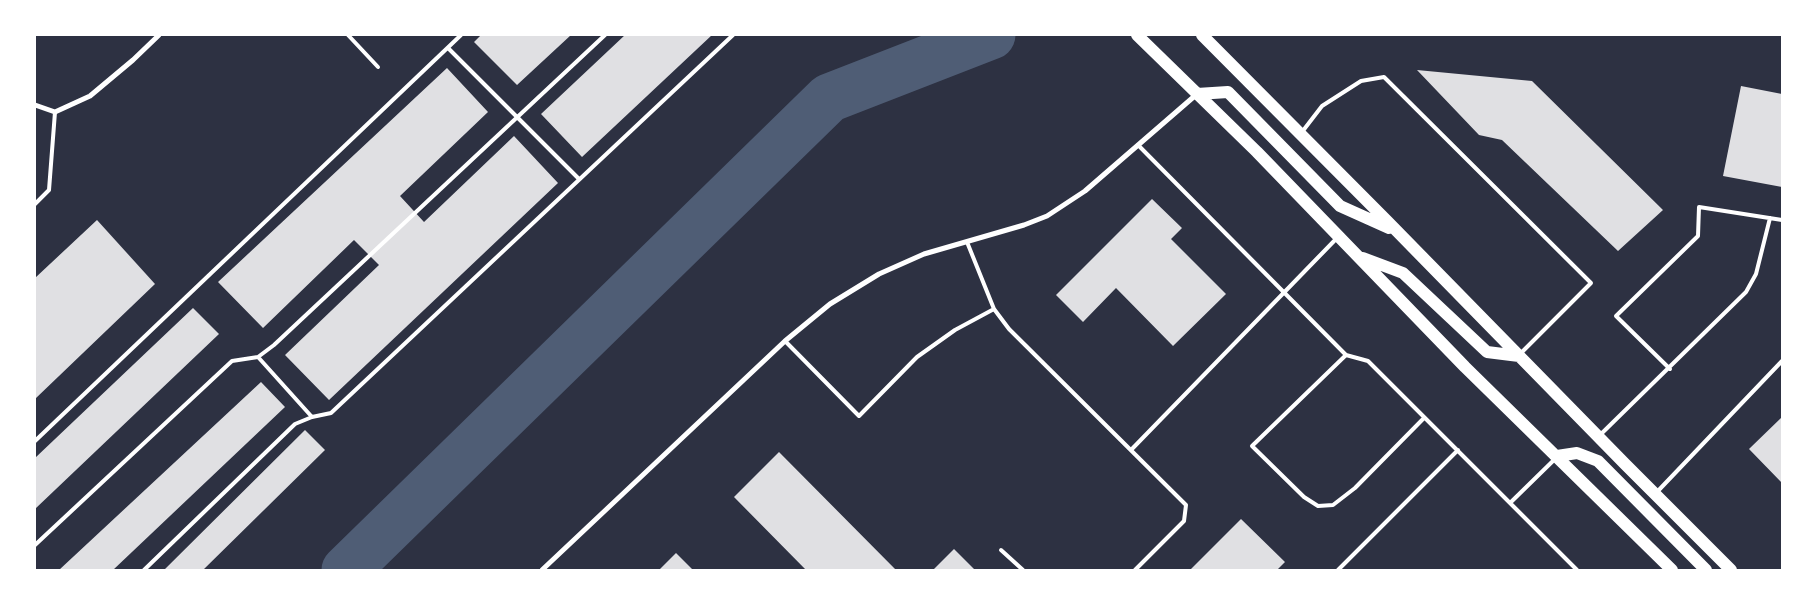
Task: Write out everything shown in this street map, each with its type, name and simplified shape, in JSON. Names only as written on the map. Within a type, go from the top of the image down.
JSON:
[{"type":"main road","points":[[1137,35],[1256,152],[1465,367],[1672,570]]},
{"type":"main road","points":[[1202,35],[1731,570]]},
{"type":"main road","points":[[1197,94],[1228,92],[1340,206],[1398,232]]},
{"type":"main road","points":[[1358,257],[1403,273],[1487,352],[1519,356]]},
{"type":"main road","points":[[1557,456],[1577,452],[1598,461],[1706,570]]},
{"type":"street","points":[[35,105],[55,112],[90,96],[133,60],[159,35]]},
{"type":"street","points":[[542,570],[784,341],[830,304],[879,274],[924,254],[1024,225],[1047,216],[1085,191],[1197,94]]},
{"type":"lane","points":[[348,35],[378,67]]},
{"type":"lane","points":[[35,441],[461,35]]},
{"type":"lane","points":[[35,545],[232,361],[258,357],[274,345],[605,35]]},
{"type":"lane","points":[[144,570],[296,424],[312,416],[331,413],[733,35]]},
{"type":"lane","points":[[448,48],[579,179]]},
{"type":"lane","points":[[1300,134],[1322,106],[1361,81],[1384,77],[1591,283],[1519,356]]},
{"type":"lane","points":[[35,204],[49,190],[55,112]]},
{"type":"lane","points":[[1138,145],[1346,355],[1368,361],[1577,570]]},
{"type":"lane","points":[[1670,369],[1616,316],[1698,236],[1699,207],[1782,220]]},
{"type":"lane","points":[[1598,437],[1670,369],[1746,292],[1756,274],[1770,218]]},
{"type":"lane","points":[[1131,450],[1338,237]]},
{"type":"lane","points":[[967,242],[994,309],[1009,329],[1186,505],[1184,521],[1135,570]]},
{"type":"lane","points":[[784,341],[859,416],[917,356],[955,330],[994,309]]},
{"type":"lane","points":[[1346,355],[1252,446],[1304,497],[1318,506],[1333,505],[1355,488],[1424,418]]},
{"type":"lane","points":[[258,357],[312,416]]},
{"type":"lane","points":[[1654,494],[1782,361]]},
{"type":"lane","points":[[1338,570],[1458,450]]},
{"type":"lane","points":[[1510,503],[1557,456]]},
{"type":"lane","points":[[1001,550],[1023,570]]},
{"type":"building","points":[[481,35],[571,35],[517,85],[474,42]]},
{"type":"building","points":[[625,35],[712,35],[582,157],[541,114]]},
{"type":"building","points":[[447,68],[488,112],[400,196],[424,222],[514,136],[558,183],[329,400],[285,355],[379,265],[354,240],[263,328],[218,282]]},
{"type":"building","points":[[1417,70],[1532,81],[1663,210],[1618,251],[1502,140],[1479,135]]},
{"type":"building","points":[[1741,86],[1782,94],[1782,187],[1723,176]]},
{"type":"building","points":[[1152,199],[1182,228],[1171,239],[1226,294],[1173,346],[1116,288],[1083,322],[1056,295]]},
{"type":"building","points":[[97,220],[155,284],[35,399],[35,278]]},
{"type":"building","points":[[193,308],[219,334],[35,509],[35,458]]},
{"type":"building","points":[[261,382],[285,407],[113,570],[59,570]]},
{"type":"building","points":[[1782,417],[1782,483],[1749,449]]},
{"type":"building","points":[[305,430],[325,450],[203,570],[164,570]]},
{"type":"building","points":[[779,452],[896,570],[806,570],[734,497]]},
{"type":"building","points":[[1241,519],[1285,562],[1277,570],[1190,570]]},
{"type":"building","points":[[954,549],[975,570],[933,570]]},
{"type":"building","points":[[676,553],[693,570],[659,570]]},
{"type":"waterway","points":[[346,570],[829,98],[991,35]]}]
